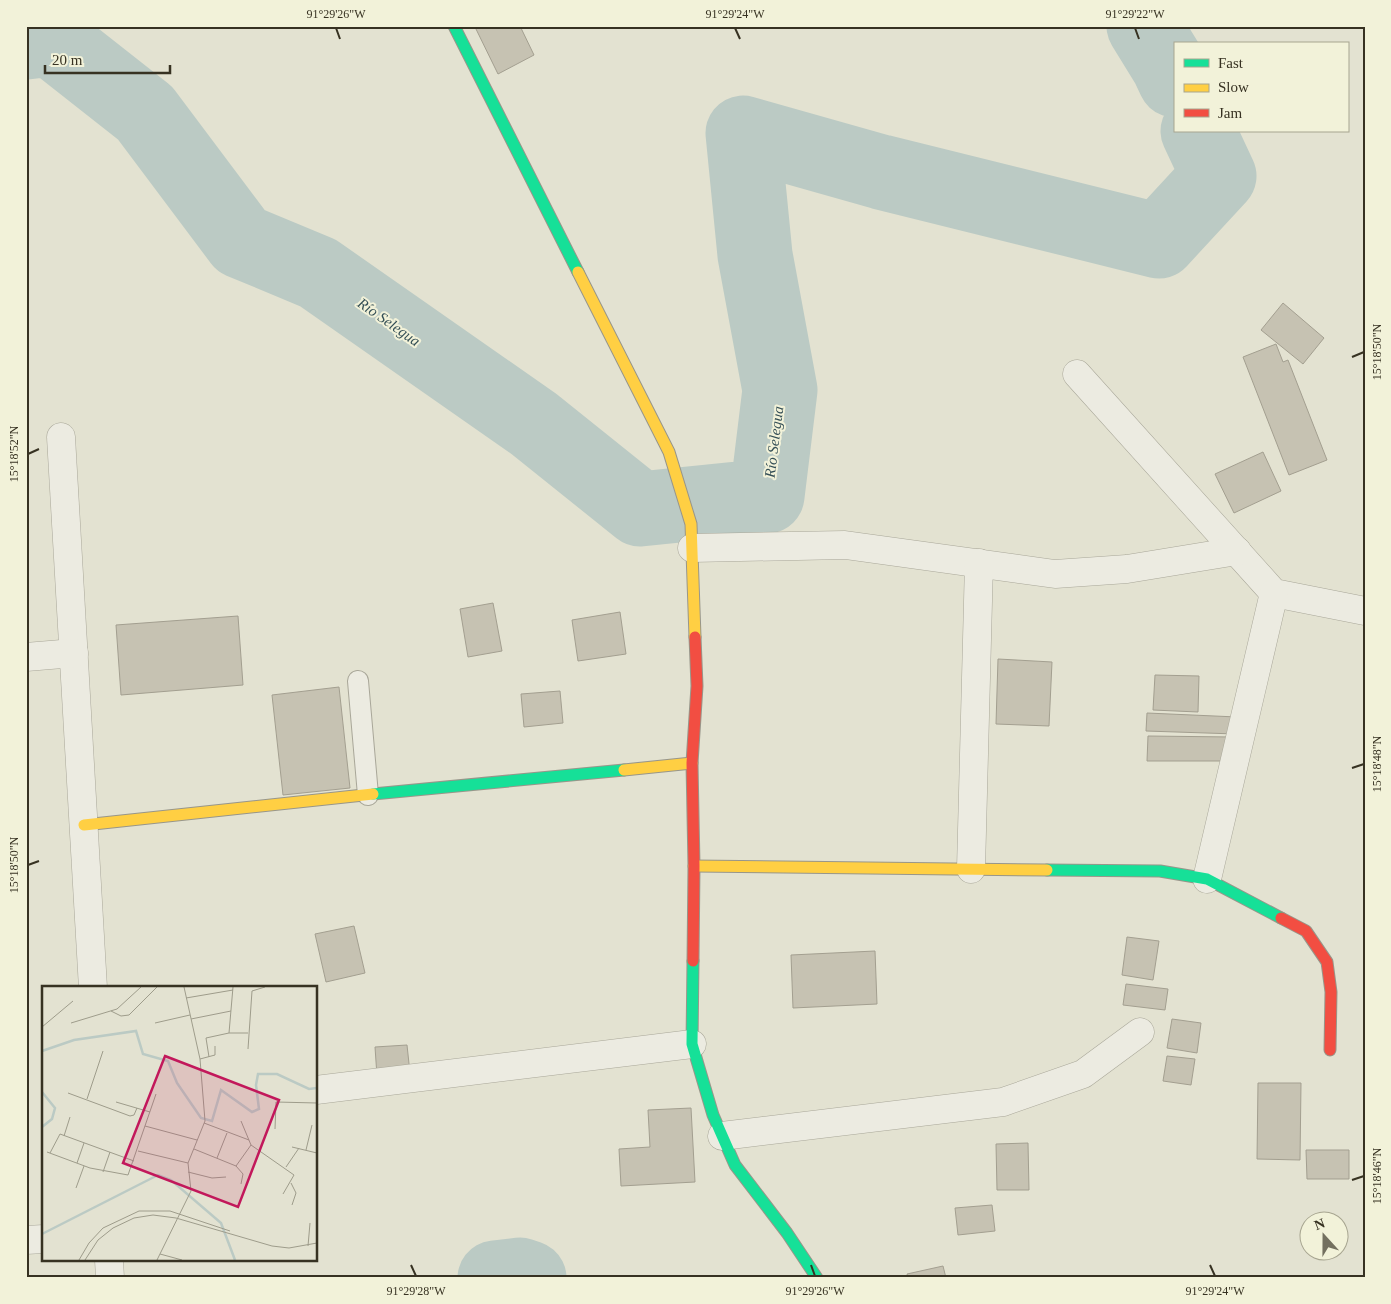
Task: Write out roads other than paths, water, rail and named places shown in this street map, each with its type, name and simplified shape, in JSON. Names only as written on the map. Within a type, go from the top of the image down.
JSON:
[{"type":"street","points":[[454,26],[669,452],[692,536],[697,686],[692,764],[694,866],[692,1044],[712,1115],[735,1165],[787,1233],[817,1278]]},
{"type":"street","points":[[1077,374],[1274,593],[1365,611]]},
{"type":"street","points":[[60,437],[93,986]]},
{"type":"street","points":[[692,536],[846,545],[1056,574],[1127,569],[1237,551]]},
{"type":"street","points":[[971,869],[979,563]]},
{"type":"street","points":[[1207,879],[1274,593]]},
{"type":"street","points":[[26,656],[74,653]]},
{"type":"street","points":[[84,825],[692,764]]},
{"type":"street","points":[[694,866],[1160,871],[1207,879],[1306,931],[1328,962],[1331,992],[1330,1050]]},
{"type":"street","points":[[722,1136],[1003,1102],[1083,1074],[1140,1032]]},
{"type":"street","points":[[318,1090],[692,1044]]},
{"type":"street","points":[[26,1240],[42,1239]]},
{"type":"street","points":[[109,1262],[110,1278]]},
{"type":"lane","points":[[358,681],[368,795]]},
{"type":"waterway","name":"Río Selegua","points":[[1144,26],[1174,78]]},
{"type":"waterway","name":"Río Selegua","points":[[26,42],[51,39],[145,113],[241,241],[318,273],[534,424],[640,509],[767,496],[780,390],[755,255],[743,133],[881,172],[1159,241],[1219,176],[1198,132]]},
{"type":"waterway","name":"Río Selegua","points":[[495,1278],[520,1275],[529,1278]]}]
